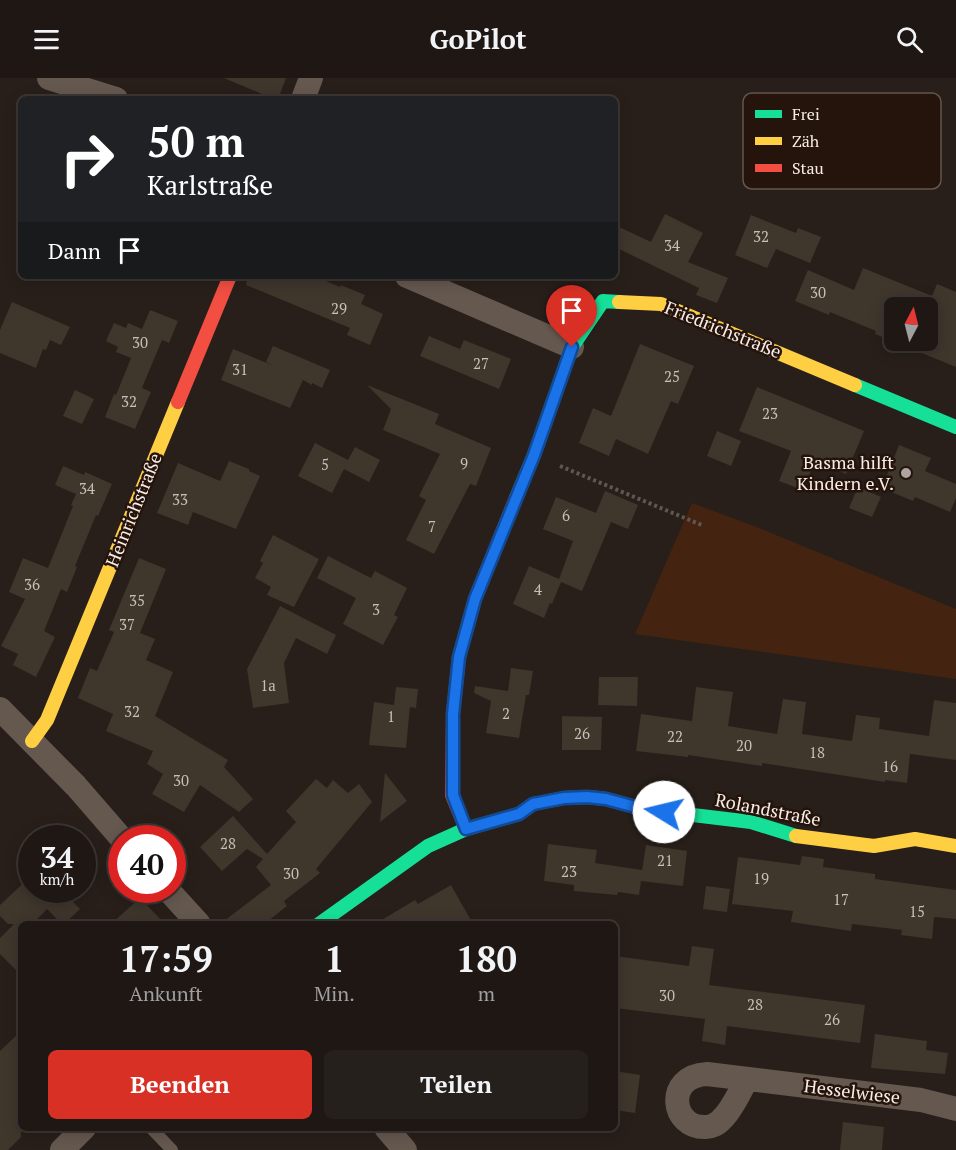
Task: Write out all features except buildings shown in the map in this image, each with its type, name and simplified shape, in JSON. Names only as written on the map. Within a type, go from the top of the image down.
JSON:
[{"type":"street","points":[[49,78],[106,96]]},
{"type":"street","points":[[304,96],[311,78]]},
{"type":"street","name":"Heinrichstraße","points":[[32,741],[47,720],[229,279]]},
{"type":"street","points":[[419,279],[572,347],[534,455],[475,599],[459,657],[453,714],[453,795],[466,829]]},
{"type":"street","name":"Friedrichstraße","points":[[572,347],[603,301],[661,304],[956,427]]},
{"type":"street","points":[[0,709],[76,786],[110,825]]},
{"type":"street","name":"Rolandstraße","points":[[323,921],[428,846],[466,829],[519,814],[533,804],[564,798],[606,799],[643,809],[751,822],[794,836],[874,846],[915,839],[956,846]]},
{"type":"street","points":[[180,903],[196,921]]},
{"type":"street","name":"Hesselwiese","points":[[747,1079],[921,1100],[956,1109]]},
{"type":"street","points":[[62,1150],[81,1131]]},
{"type":"street","points":[[389,1131],[405,1150]]},
{"type":"lane","points":[[154,1131],[172,1150]]},
{"type":"path","points":[[534,455],[704,526]]},
{"type":"shaded area","points":[[692,503],[956,609],[956,679],[635,634]]},
{"type":"traffic: fast","points":[[516,498],[534,455],[572,347],[603,301],[619,302]]},
{"type":"traffic: fast","points":[[855,385],[956,427]]},
{"type":"traffic: fast","points":[[323,921],[428,846],[466,829],[519,814],[533,804],[564,798],[606,799],[643,809],[751,822],[796,836]]},
{"type":"traffic: slow","points":[[619,302],[661,304],[855,385]]},
{"type":"traffic: slow","points":[[32,741],[47,720],[178,402]]},
{"type":"traffic: slow","points":[[796,836],[874,846],[915,839],[956,846]]},
{"type":"traffic: jam","points":[[178,402],[229,279]]},
{"type":"traffic: jam","points":[[466,829],[452,795],[453,714],[459,657],[475,599],[516,498]]},
{"type":"place","name":"Basma hilft Kindern e.V.","points":[[906,473]]},
{"type":"route","points":[[572,347],[534,455],[475,599],[459,657],[453,714],[453,795],[466,829],[519,814],[533,804],[564,798],[606,799],[664,812]]}]
